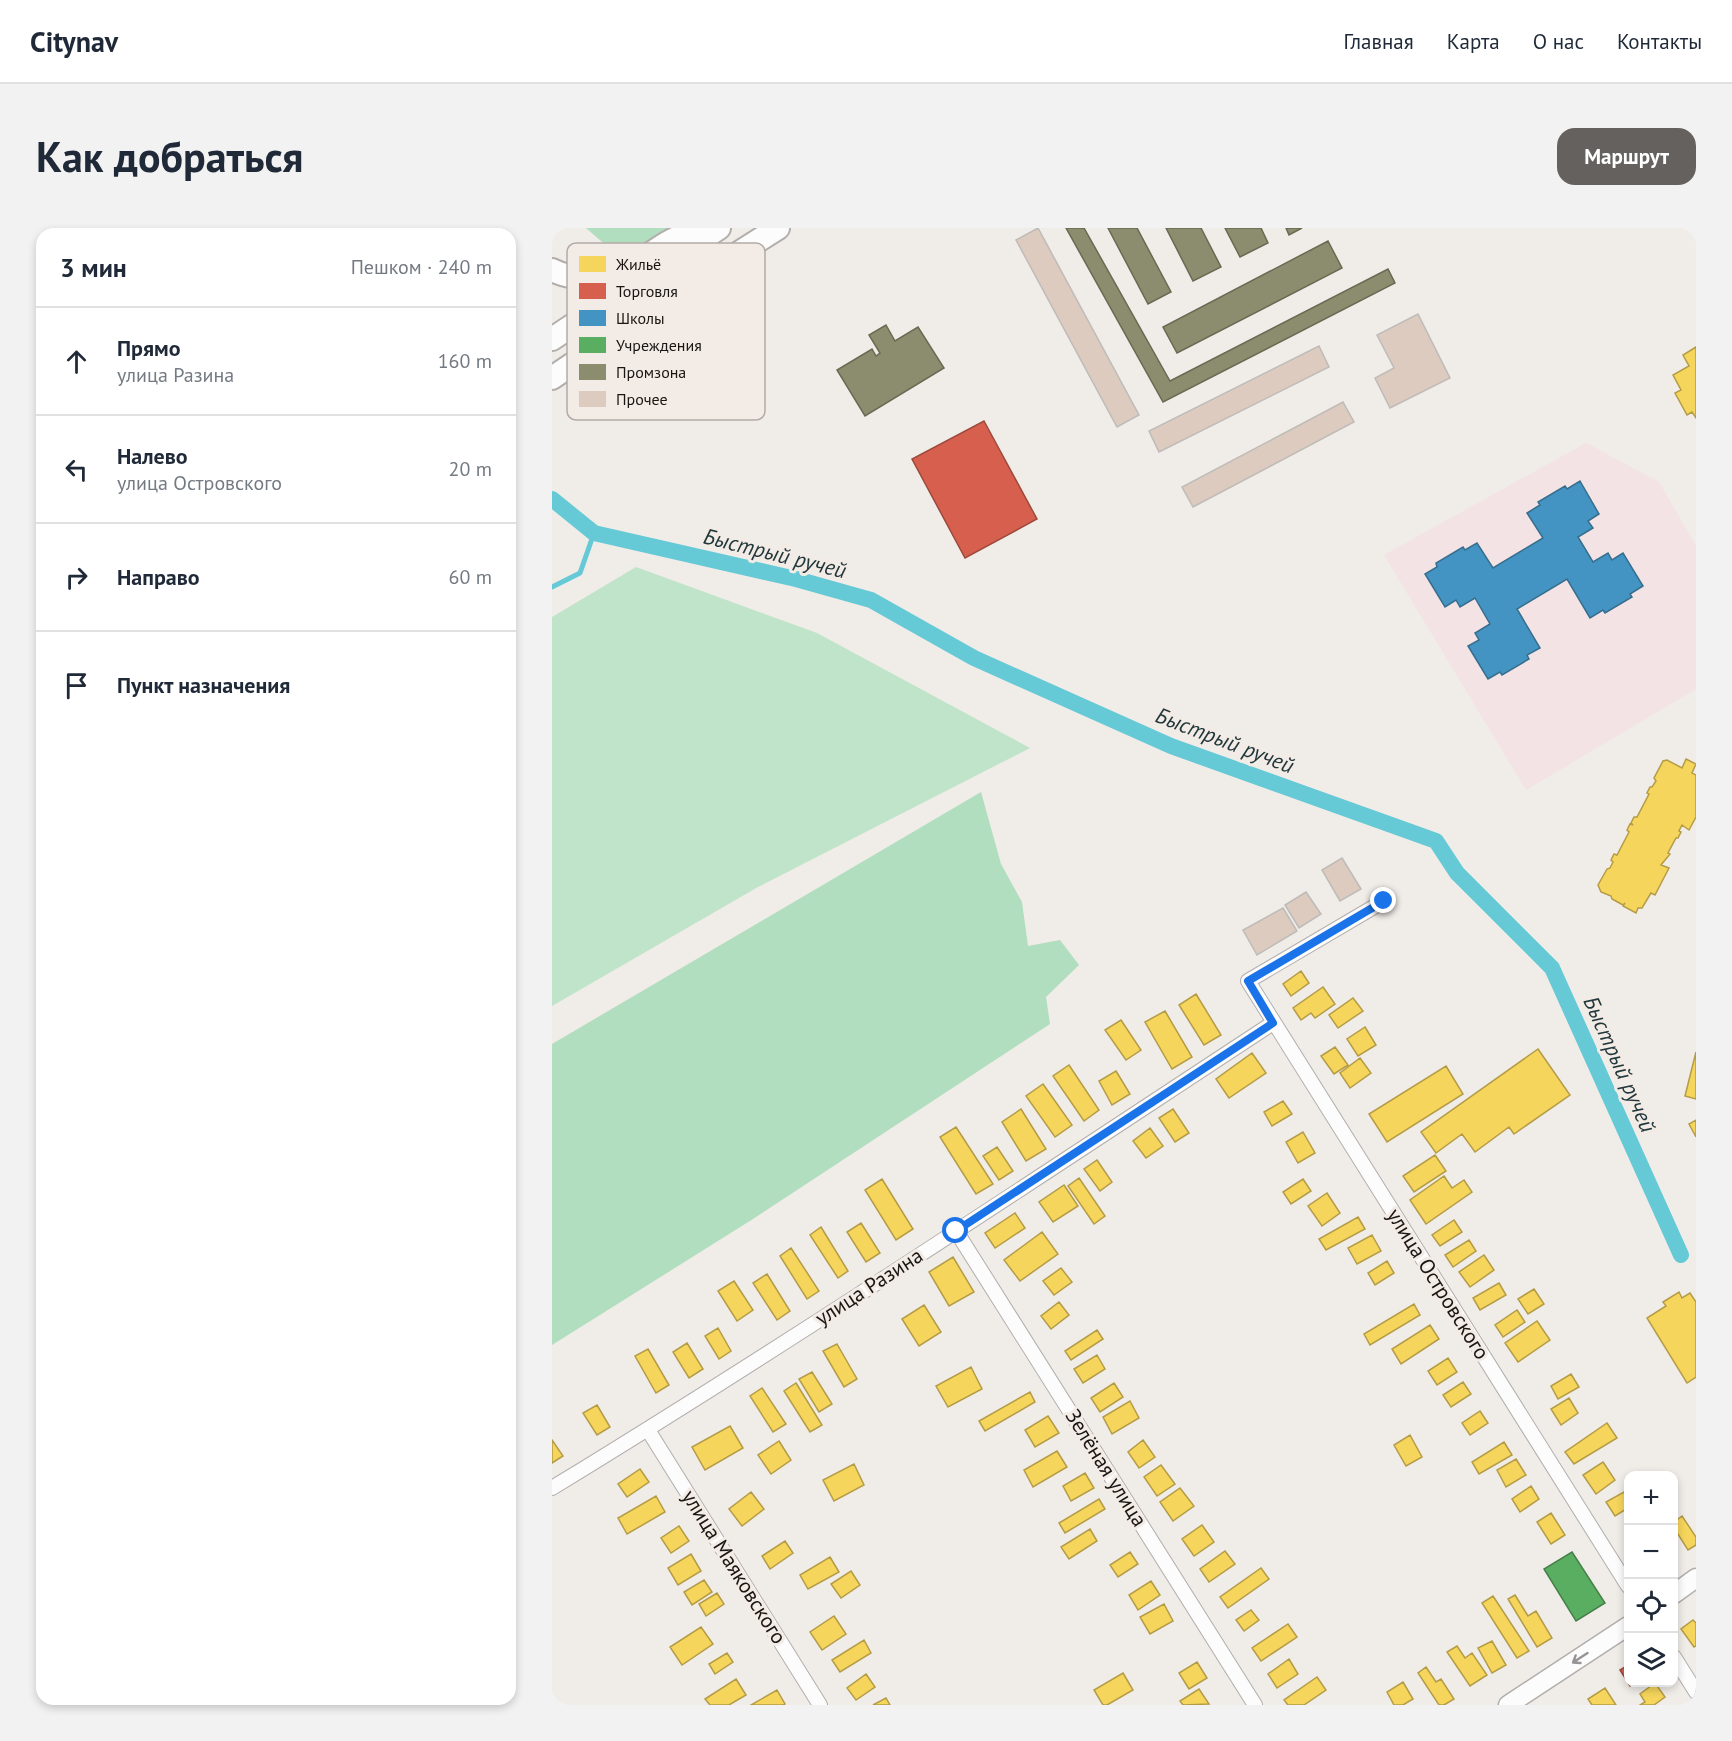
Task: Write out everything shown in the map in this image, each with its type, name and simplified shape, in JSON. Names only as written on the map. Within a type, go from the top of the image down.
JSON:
[{"type":"highway","points":[[667,243],[697,228]]},
{"type":"highway","points":[[696,243],[719,228]]},
{"type":"highway","points":[[754,243],[778,228]]},
{"type":"highway","points":[[552,270],[567,276]]},
{"type":"highway","points":[[552,339],[567,329]]},
{"type":"highway","points":[[552,378],[567,368]]},
{"type":"street","name":"улица Островского","points":[[1384,901],[1248,981],[1625,1579]]},
{"type":"street","name":"улица Разина","points":[[552,1488],[648,1430],[1273,1023]]},
{"type":"street","name":"Зелёная улица","points":[[956,1231],[1255,1705]]},
{"type":"street","name":"улица Маяковского","points":[[648,1430],[820,1705]]},
{"type":"street","points":[[1678,1591],[1696,1578]]},
{"type":"street","points":[[1508,1705],[1624,1629]]},
{"type":"street","points":[[1678,1663],[1696,1692]]},
{"type":"shaded area","points":[[1586,443],[1659,482],[1696,546],[1696,689],[1526,790],[1384,555]]},
{"type":"green space","points":[[586,228],[668,228],[644,243],[603,243]]},
{"type":"green space","points":[[636,567],[817,633],[1030,748],[758,887],[552,1006],[552,617]]},
{"type":"green space","points":[[981,792],[1001,864],[1022,902],[1028,946],[1060,940],[1079,965],[1046,997],[1050,1024],[753,1219],[552,1345],[552,1044]]},
{"type":"building: Жильё","points":[[1696,347],[1696,418],[1692,412],[1687,415],[1675,393],[1681,390],[1673,375],[1689,366],[1683,355]]},
{"type":"building: Жильё","points":[[1686,759],[1696,764],[1692,773],[1696,775],[1696,817],[1689,830],[1682,825],[1678,838],[1668,853],[1670,854],[1661,865],[1669,868],[1655,895],[1651,893],[1636,913],[1623,906],[1625,903],[1623,905],[1601,892],[1598,885],[1607,869],[1610,868],[1614,854],[1617,855],[1629,832],[1627,830],[1630,824],[1633,825],[1631,823],[1634,817],[1637,817],[1649,794],[1647,793],[1650,787],[1656,781],[1654,778],[1663,761],[1667,760],[1682,768]]},
{"type":"building: Жильё","points":[[1301,971],[1309,983],[1291,996],[1283,984]]},
{"type":"building: Жильё","points":[[1323,987],[1335,1004],[1315,1018],[1311,1013],[1301,1020],[1293,1008]]},
{"type":"building: Жильё","points":[[1196,994],[1221,1035],[1204,1045],[1179,1005]]},
{"type":"building: Жильё","points":[[1353,998],[1363,1011],[1338,1028],[1329,1015]]},
{"type":"building: Жильё","points":[[1165,1011],[1192,1057],[1172,1069],[1145,1022]]},
{"type":"building: Жильё","points":[[1121,1020],[1141,1050],[1126,1060],[1105,1030]]},
{"type":"building: Жильё","points":[[1365,1027],[1376,1045],[1358,1056],[1347,1039]]},
{"type":"building: Жильё","points":[[1335,1047],[1348,1065],[1334,1074],[1321,1056]]},
{"type":"building: Жильё","points":[[1538,1049],[1570,1095],[1514,1134],[1509,1127],[1475,1152],[1462,1134],[1436,1153],[1421,1132]]},
{"type":"building: Жильё","points":[[1696,1052],[1696,1099],[1685,1096]]},
{"type":"building: Жильё","points":[[1252,1053],[1266,1073],[1229,1098],[1216,1079]]},
{"type":"building: Жильё","points":[[1360,1058],[1371,1073],[1350,1088],[1340,1073]]},
{"type":"building: Жильё","points":[[1069,1065],[1099,1110],[1084,1121],[1053,1076]]},
{"type":"building: Жильё","points":[[1446,1066],[1463,1094],[1387,1142],[1369,1114]]},
{"type":"building: Жильё","points":[[1116,1071],[1130,1094],[1112,1105],[1099,1081]]},
{"type":"building: Жильё","points":[[1043,1084],[1072,1125],[1055,1137],[1026,1096]]},
{"type":"building: Жильё","points":[[1283,1101],[1292,1114],[1272,1126],[1264,1112]]},
{"type":"building: Жильё","points":[[1021,1109],[1046,1149],[1026,1161],[1002,1122]]},
{"type":"building: Жильё","points":[[1173,1109],[1189,1133],[1175,1142],[1159,1118]]},
{"type":"building: Жильё","points":[[1696,1120],[1696,1137],[1689,1124]]},
{"type":"building: Жильё","points":[[956,1127],[993,1184],[976,1194],[940,1137]]},
{"type":"building: Жильё","points":[[1150,1128],[1163,1146],[1146,1158],[1133,1141]]},
{"type":"building: Жильё","points":[[1303,1132],[1315,1153],[1298,1163],[1286,1142]]},
{"type":"building: Жильё","points":[[997,1147],[1013,1171],[999,1180],[983,1156]]},
{"type":"building: Жильё","points":[[1435,1155],[1446,1171],[1414,1192],[1403,1176]]},
{"type":"building: Жильё","points":[[1097,1160],[1112,1182],[1100,1191],[1084,1169]]},
{"type":"building: Жильё","points":[[1444,1176],[1452,1188],[1464,1180],[1472,1192],[1426,1224],[1410,1200]]},
{"type":"building: Жильё","points":[[1079,1178],[1105,1216],[1094,1224],[1068,1186]]},
{"type":"building: Жильё","points":[[882,1179],[913,1229],[896,1240],[865,1190]]},
{"type":"building: Жильё","points":[[1303,1179],[1311,1191],[1291,1204],[1283,1192]]},
{"type":"building: Жильё","points":[[1064,1185],[1078,1206],[1053,1222],[1039,1202]]},
{"type":"building: Жильё","points":[[1327,1193],[1340,1213],[1322,1226],[1308,1206]]},
{"type":"building: Жильё","points":[[1015,1213],[1025,1228],[995,1248],[985,1233]]},
{"type":"building: Жильё","points":[[1358,1217],[1365,1229],[1326,1250],[1319,1239]]},
{"type":"building: Жильё","points":[[1454,1220],[1462,1232],[1440,1246],[1432,1235]]},
{"type":"building: Жильё","points":[[861,1223],[880,1253],[866,1262],[847,1232]]},
{"type":"building: Жильё","points":[[821,1227],[848,1271],[838,1278],[810,1235]]},
{"type":"building: Жильё","points":[[1042,1232],[1058,1254],[1020,1281],[1004,1260]]},
{"type":"building: Жильё","points":[[1372,1235],[1381,1251],[1357,1264],[1348,1248]]},
{"type":"building: Жильё","points":[[1469,1240],[1476,1251],[1453,1267],[1445,1255]]},
{"type":"building: Жильё","points":[[791,1248],[819,1291],[807,1299],[780,1256]]},
{"type":"building: Жильё","points":[[1484,1255],[1494,1270],[1470,1287],[1459,1272]]},
{"type":"building: Жильё","points":[[953,1257],[974,1292],[949,1306],[929,1272]]},
{"type":"building: Жильё","points":[[1387,1261],[1394,1273],[1375,1285],[1368,1273]]},
{"type":"building: Жильё","points":[[1061,1268],[1072,1282],[1054,1295],[1043,1281]]},
{"type":"building: Жильё","points":[[767,1274],[790,1311],[777,1320],[753,1283]]},
{"type":"building: Жильё","points":[[734,1281],[753,1310],[737,1321],[718,1291]]},
{"type":"building: Жильё","points":[[1499,1283],[1506,1295],[1480,1310],[1473,1298]]},
{"type":"building: Жильё","points":[[1534,1289],[1544,1304],[1528,1314],[1518,1299]]},
{"type":"building: Жильё","points":[[1679,1292],[1682,1298],[1690,1293],[1696,1302],[1696,1377],[1687,1383],[1647,1318],[1666,1306],[1663,1302]]},
{"type":"building: Жильё","points":[[1059,1302],[1069,1315],[1051,1329],[1041,1316]]},
{"type":"building: Жильё","points":[[1414,1304],[1420,1315],[1370,1345],[1364,1334]]},
{"type":"building: Жильё","points":[[924,1305],[941,1332],[919,1346],[902,1319]]},
{"type":"building: Жильё","points":[[1517,1310],[1525,1322],[1503,1337],[1495,1325]]},
{"type":"building: Жильё","points":[[1537,1321],[1550,1340],[1518,1362],[1505,1343]]},
{"type":"building: Жильё","points":[[1430,1325],[1439,1339],[1401,1364],[1392,1349]]},
{"type":"building: Жильё","points":[[718,1328],[731,1351],[719,1359],[705,1336]]},
{"type":"building: Жильё","points":[[1097,1330],[1103,1339],[1071,1360],[1065,1351]]},
{"type":"building: Жильё","points":[[687,1343],[703,1369],[689,1378],[673,1352]]},
{"type":"building: Жильё","points":[[837,1344],[857,1379],[844,1387],[823,1351]]},
{"type":"building: Жильё","points":[[648,1349],[669,1385],[656,1393],[635,1356]]},
{"type":"building: Жильё","points":[[1097,1355],[1105,1369],[1083,1383],[1074,1369]]},
{"type":"building: Жильё","points":[[1448,1358],[1457,1372],[1437,1385],[1428,1371]]},
{"type":"building: Жильё","points":[[971,1367],[982,1389],[948,1407],[936,1386]]},
{"type":"building: Жильё","points":[[812,1372],[832,1404],[819,1412],[799,1379]]},
{"type":"building: Жильё","points":[[1571,1374],[1579,1387],[1558,1399],[1551,1386]]},
{"type":"building: Жильё","points":[[1463,1382],[1471,1394],[1451,1407],[1443,1395]]},
{"type":"building: Жильё","points":[[796,1383],[822,1425],[810,1432],[784,1391]]},
{"type":"building: Жильё","points":[[1114,1383],[1123,1397],[1100,1412],[1091,1398]]},
{"type":"building: Жильё","points":[[762,1388],[786,1424],[773,1432],[750,1396]]},
{"type":"building: Жильё","points":[[1030,1392],[1035,1402],[985,1431],[979,1421]]},
{"type":"building: Жильё","points":[[1569,1398],[1578,1413],[1561,1425],[1551,1409]]},
{"type":"building: Жильё","points":[[1130,1401],[1139,1418],[1112,1434],[1103,1417]]},
{"type":"building: Жильё","points":[[597,1405],[610,1427],[597,1435],[583,1413]]},
{"type":"building: Жильё","points":[[1480,1411],[1488,1423],[1470,1435],[1462,1423]]},
{"type":"building: Жильё","points":[[1048,1416],[1059,1433],[1035,1447],[1025,1430]]},
{"type":"building: Жильё","points":[[1607,1423],[1617,1438],[1574,1464],[1565,1452]]},
{"type":"building: Жильё","points":[[730,1426],[743,1448],[705,1470],[692,1447]]},
{"type":"building: Жильё","points":[[1410,1435],[1422,1457],[1406,1466],[1394,1445]]},
{"type":"building: Жильё","points":[[552,1440],[563,1456],[552,1463]]},
{"type":"building: Жильё","points":[[1143,1440],[1155,1457],[1139,1468],[1128,1452]]},
{"type":"building: Жильё","points":[[779,1441],[791,1460],[771,1474],[758,1455]]},
{"type":"building: Жильё","points":[[1504,1442],[1512,1455],[1479,1474],[1472,1462]]},
{"type":"building: Жильё","points":[[1057,1451],[1067,1467],[1033,1487],[1024,1470]]},
{"type":"building: Жильё","points":[[1516,1459],[1526,1475],[1506,1487],[1497,1470]]},
{"type":"building: Жильё","points":[[1603,1462],[1615,1480],[1596,1494],[1583,1475]]},
{"type":"building: Жильё","points":[[854,1464],[864,1485],[834,1501],[823,1480]]},
{"type":"building: Жильё","points":[[1161,1465],[1175,1484],[1157,1496],[1144,1477]]},
{"type":"building: Жильё","points":[[640,1469],[649,1482],[627,1497],[618,1484]]},
{"type":"building: Жильё","points":[[1085,1473],[1094,1488],[1071,1501],[1063,1486]]},
{"type":"building: Жильё","points":[[1531,1486],[1539,1499],[1520,1512],[1512,1499]]},
{"type":"building: Жильё","points":[[1180,1488],[1194,1506],[1173,1521],[1160,1502]]},
{"type":"building: Жильё","points":[[751,1492],[764,1509],[742,1526],[729,1509]]},
{"type":"building: Жильё","points":[[1624,1492],[1624,1510],[1615,1516],[1606,1502]]},
{"type":"building: Жильё","points":[[656,1496],[665,1512],[627,1534],[618,1518]]},
{"type":"building: Жильё","points":[[1099,1499],[1105,1509],[1065,1533],[1059,1523]]},
{"type":"building: Жильё","points":[[1551,1513],[1565,1535],[1551,1544],[1537,1522]]},
{"type":"building: Жильё","points":[[1682,1516],[1696,1537],[1696,1545],[1688,1550],[1678,1534],[1678,1519]]},
{"type":"building: Жильё","points":[[1202,1525],[1214,1542],[1194,1556],[1182,1539]]},
{"type":"building: Жильё","points":[[679,1526],[689,1541],[671,1553],[661,1538]]},
{"type":"building: Жильё","points":[[1090,1529],[1097,1541],[1069,1559],[1061,1547]]},
{"type":"building: Жильё","points":[[785,1541],[793,1553],[770,1569],[762,1556]]},
{"type":"building: Жильё","points":[[1225,1551],[1235,1564],[1209,1582],[1200,1569]]},
{"type":"building: Жильё","points":[[1130,1552],[1138,1564],[1118,1577],[1110,1565]]},
{"type":"building: Жильё","points":[[691,1554],[701,1571],[678,1585],[668,1568]]},
{"type":"building: Жильё","points":[[830,1557],[839,1572],[808,1589],[800,1575]]},
{"type":"building: Жильё","points":[[1261,1568],[1269,1579],[1228,1608],[1220,1597]]},
{"type":"building: Жильё","points":[[851,1571],[860,1585],[841,1598],[831,1584]]},
{"type":"building: Жильё","points":[[704,1580],[712,1592],[692,1605],[684,1592]]},
{"type":"building: Жильё","points":[[1151,1581],[1160,1595],[1138,1610],[1129,1595]]},
{"type":"building: Жильё","points":[[717,1593],[724,1604],[706,1616],[699,1604]]},
{"type":"building: Жильё","points":[[1515,1595],[1528,1616],[1536,1611],[1552,1638],[1537,1647],[1508,1599]]},
{"type":"building: Жильё","points":[[1493,1596],[1529,1651],[1517,1658],[1482,1603]]},
{"type":"building: Жильё","points":[[1164,1604],[1173,1621],[1150,1634],[1140,1617]]},
{"type":"building: Жильё","points":[[1251,1610],[1259,1620],[1244,1631],[1236,1620]]},
{"type":"building: Жильё","points":[[834,1616],[846,1634],[822,1650],[810,1632]]},
{"type":"building: Жильё","points":[[1693,1620],[1696,1623],[1696,1646],[1694,1647],[1681,1629]]},
{"type":"building: Жильё","points":[[1288,1624],[1297,1637],[1261,1661],[1252,1648]]},
{"type":"building: Жильё","points":[[701,1627],[713,1644],[682,1665],[670,1647]]},
{"type":"building: Жильё","points":[[864,1640],[871,1653],[840,1672],[832,1660]]},
{"type":"building: Жильё","points":[[1492,1641],[1506,1665],[1492,1673],[1478,1648]]},
{"type":"building: Жильё","points":[[1457,1646],[1465,1658],[1472,1653],[1487,1675],[1470,1686],[1447,1652]]},
{"type":"building: Жильё","points":[[727,1653],[733,1662],[715,1674],[709,1664]]},
{"type":"building: Жильё","points":[[1289,1659],[1298,1674],[1277,1688],[1268,1674]]},
{"type":"building: Жильё","points":[[1197,1662],[1207,1678],[1189,1689],[1179,1673]]},
{"type":"building: Жильё","points":[[1426,1667],[1436,1682],[1441,1679],[1454,1699],[1444,1705],[1439,1705],[1418,1673]]},
{"type":"building: Жильё","points":[[1123,1673],[1133,1690],[1103,1705],[1094,1690]]},
{"type":"building: Жильё","points":[[866,1674],[875,1687],[856,1700],[847,1688]]},
{"type":"building: Жильё","points":[[1317,1677],[1326,1690],[1304,1705],[1288,1705],[1284,1700]]},
{"type":"building: Жильё","points":[[736,1679],[746,1695],[729,1705],[710,1705],[705,1699]]},
{"type":"building: Жильё","points":[[1403,1682],[1413,1699],[1403,1705],[1394,1705],[1387,1692]]},
{"type":"building: Жильё","points":[[1650,1687],[1658,1687],[1665,1697],[1654,1705],[1640,1705],[1645,1702],[1640,1694]]},
{"type":"building: Жильё","points":[[1605,1688],[1616,1705],[1592,1705],[1588,1699]]},
{"type":"building: Жильё","points":[[1199,1689],[1209,1704],[1183,1705],[1180,1701]]},
{"type":"building: Жильё","points":[[777,1690],[785,1704],[751,1705]]},
{"type":"building: Жильё","points":[[886,1698],[890,1705],[873,1705]]},
{"type":"building: Торговля","points":[[984,421],[1037,519],[965,558],[912,459]]},
{"type":"building: Школы","points":[[1580,481],[1599,514],[1588,521],[1593,528],[1578,537],[1593,562],[1608,553],[1612,560],[1623,553],[1643,586],[1630,594],[1632,597],[1605,613],[1603,610],[1590,618],[1567,579],[1517,609],[1540,648],[1527,655],[1529,659],[1502,675],[1500,672],[1488,679],[1468,646],[1479,640],[1475,633],[1490,624],[1475,598],[1460,607],[1456,600],[1445,607],[1425,574],[1437,567],[1436,563],[1463,547],[1465,550],[1477,543],[1493,568],[1543,538],[1527,513],[1540,505],[1538,502],[1565,486],[1567,489]]},
{"type":"building: Учреждения","points":[[1572,1552],[1605,1603],[1576,1621],[1544,1569]]},
{"type":"building: Промзона","points":[[1066,228],[1084,228],[1170,381],[1388,269],[1395,283],[1163,402]]},
{"type":"building: Промзона","points":[[1108,228],[1137,228],[1171,292],[1148,304]]},
{"type":"building: Промзона","points":[[1166,228],[1201,228],[1221,267],[1193,281]]},
{"type":"building: Промзона","points":[[1225,228],[1261,228],[1268,243],[1240,257]]},
{"type":"building: Промзона","points":[[1286,228],[1302,228],[1289,235]]},
{"type":"building: Промзона","points":[[1328,241],[1342,268],[1177,353],[1163,327]]},
{"type":"building: Промзона","points":[[886,325],[895,341],[918,327],[944,368],[865,416],[837,370],[872,349],[876,356],[880,353],[869,335]]},
{"type":"building: Прочее","points":[[1038,228],[1139,415],[1117,427],[1016,240]]},
{"type":"building: Прочее","points":[[1418,314],[1450,378],[1390,408],[1375,378],[1394,368],[1377,335]]},
{"type":"building: Прочее","points":[[1319,346],[1329,367],[1159,452],[1149,431]]},
{"type":"building: Прочее","points":[[1343,402],[1354,422],[1193,507],[1182,487]]},
{"type":"building: Прочее","points":[[1342,858],[1361,889],[1340,901],[1322,870]]},
{"type":"building: Прочее","points":[[1306,892],[1321,914],[1299,928],[1285,905]]},
{"type":"building: Прочее","points":[[1283,908],[1297,931],[1257,955],[1243,930]]},
{"type":"waterway","name":"Быстрый ручей","points":[[552,499],[594,533],[796,579],[871,600],[974,658],[1171,746],[1436,841],[1457,873],[1552,968],[1681,1255]]},
{"type":"waterway","points":[[552,587],[580,573],[594,533]]},
{"type":"route","points":[[956,1231],[1273,1023],[1248,981],[1384,901]]}]
